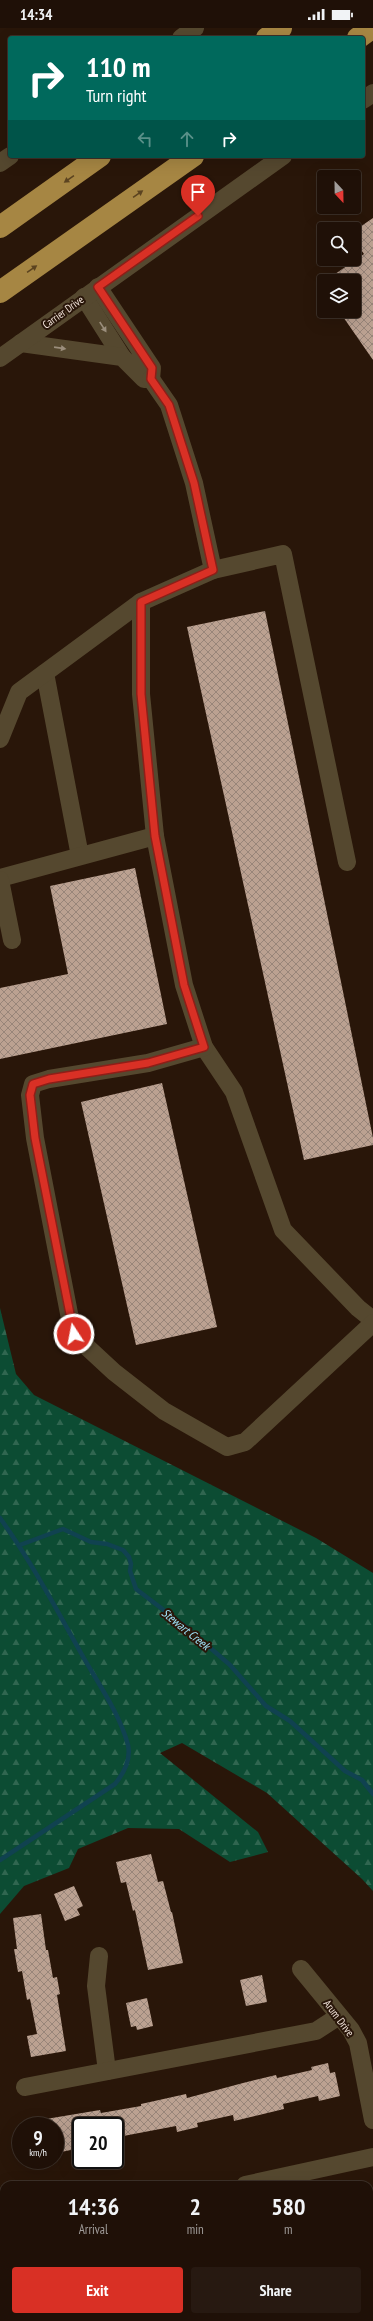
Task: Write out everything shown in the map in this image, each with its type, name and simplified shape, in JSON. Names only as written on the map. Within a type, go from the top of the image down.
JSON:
[{"type":"highway","points":[[270,36],[281,28]]},
{"type":"highway","points":[[361,36],[372,28]]},
{"type":"highway","points":[[0,227],[97,158]]},
{"type":"highway","points":[[0,292],[190,158]]},
{"type":"street","points":[[184,36],[195,28]]},
{"type":"street","name":"Carrier Drive","points":[[0,358],[280,158]]},
{"type":"street","points":[[98,287],[152,368],[151,379],[169,405],[194,483],[213,570]]},
{"type":"street","points":[[84,297],[122,357],[144,379],[151,379]]},
{"type":"street","points":[[21,342],[122,357]]},
{"type":"street","points":[[0,739],[19,692],[141,602],[213,570],[283,554],[347,862]]},
{"type":"street","points":[[141,602],[141,694],[155,836],[184,985],[204,1047],[234,1092],[283,1230],[358,1308],[373,1320]]},
{"type":"street","points":[[45,673],[80,856]]},
{"type":"street","points":[[12,940],[0,879],[155,836]]},
{"type":"street","points":[[204,1047],[148,1063],[49,1079],[33,1084],[30,1095],[35,1138],[74,1334],[114,1372],[164,1412],[227,1447],[245,1442],[373,1323]]},
{"type":"street","points":[[99,1956],[96,1986],[108,2071]]},
{"type":"street","name":"Arum Drive","points":[[301,1969],[351,2030],[358,2043],[373,2120]]},
{"type":"street","points":[[25,2087],[316,2031],[339,2016]]},
{"type":"street","points":[[263,2181],[373,2157]]},
{"type":"green space","points":[[0,1308],[16,1374],[34,1395],[316,1538],[373,1573],[373,1891],[362,1879],[267,1793],[182,1743],[160,1753],[258,1832],[268,1852],[230,1862],[179,1829],[128,1828],[78,1849],[69,1868],[24,1886],[0,1914]]},
{"type":"building","points":[[373,218],[373,360],[344,318],[361,318],[361,274],[335,274],[347,266],[361,266],[361,256],[364,254],[361,250],[361,226]]},
{"type":"building","points":[[265,611],[373,1138],[373,1145],[304,1160],[187,627]]},
{"type":"building","points":[[135,868],[167,1024],[0,1059],[0,988],[68,974],[50,886]]},
{"type":"building","points":[[162,1083],[217,1327],[136,1345],[81,1102]]},
{"type":"building","points":[[151,1854],[158,1882],[163,1881],[172,1912],[183,1963],[148,1970],[135,1910],[133,1911],[126,1882],[121,1883],[116,1862]]},
{"type":"building","points":[[74,1886],[83,1906],[77,1909],[80,1915],[65,1921],[54,1894]]},
{"type":"building","points":[[41,1914],[46,1950],[48,1950],[53,1978],[57,1977],[60,1994],[57,1995],[66,2051],[31,2057],[27,2036],[37,2034],[30,1999],[27,2000],[22,1971],[18,1972],[14,1949],[17,1949],[13,1918]]},
{"type":"building","points":[[262,1975],[267,2002],[246,2006],[240,1980]]},
{"type":"building","points":[[147,1998],[153,2026],[137,2030],[136,2026],[131,2027],[126,2003]]},
{"type":"building","points":[[328,2063],[330,2073],[335,2072],[340,2096],[319,2101],[318,2096],[283,2104],[284,2109],[234,2121],[233,2115],[197,2123],[198,2127],[177,2132],[176,2126],[124,2136],[124,2117],[72,2117],[72,2150],[64,2151],[64,2117],[58,2117],[100,2110],[101,2113],[141,2106],[141,2104],[186,2094],[187,2098],[276,2075],[277,2078],[312,2070],[311,2067]]},
{"type":"waterway","points":[[0,1518],[32,1567],[107,1698],[119,1721],[129,1750],[126,1766],[115,1784],[0,1860]]},
{"type":"waterway","name":"Stewart Creek","points":[[20,1545],[63,1529],[91,1542],[107,1544],[123,1550],[129,1557],[131,1564],[130,1571],[136,1589],[186,1627],[230,1665],[266,1706],[290,1721],[345,1771],[362,1780],[373,1794]]},
{"type":"route","points":[[74,1334],[35,1138],[30,1095],[33,1084],[49,1079],[148,1063],[204,1047],[184,985],[155,836],[141,694],[141,602],[213,570],[206,531],[194,483],[169,405],[151,379],[152,368],[98,287],[198,216]]}]
